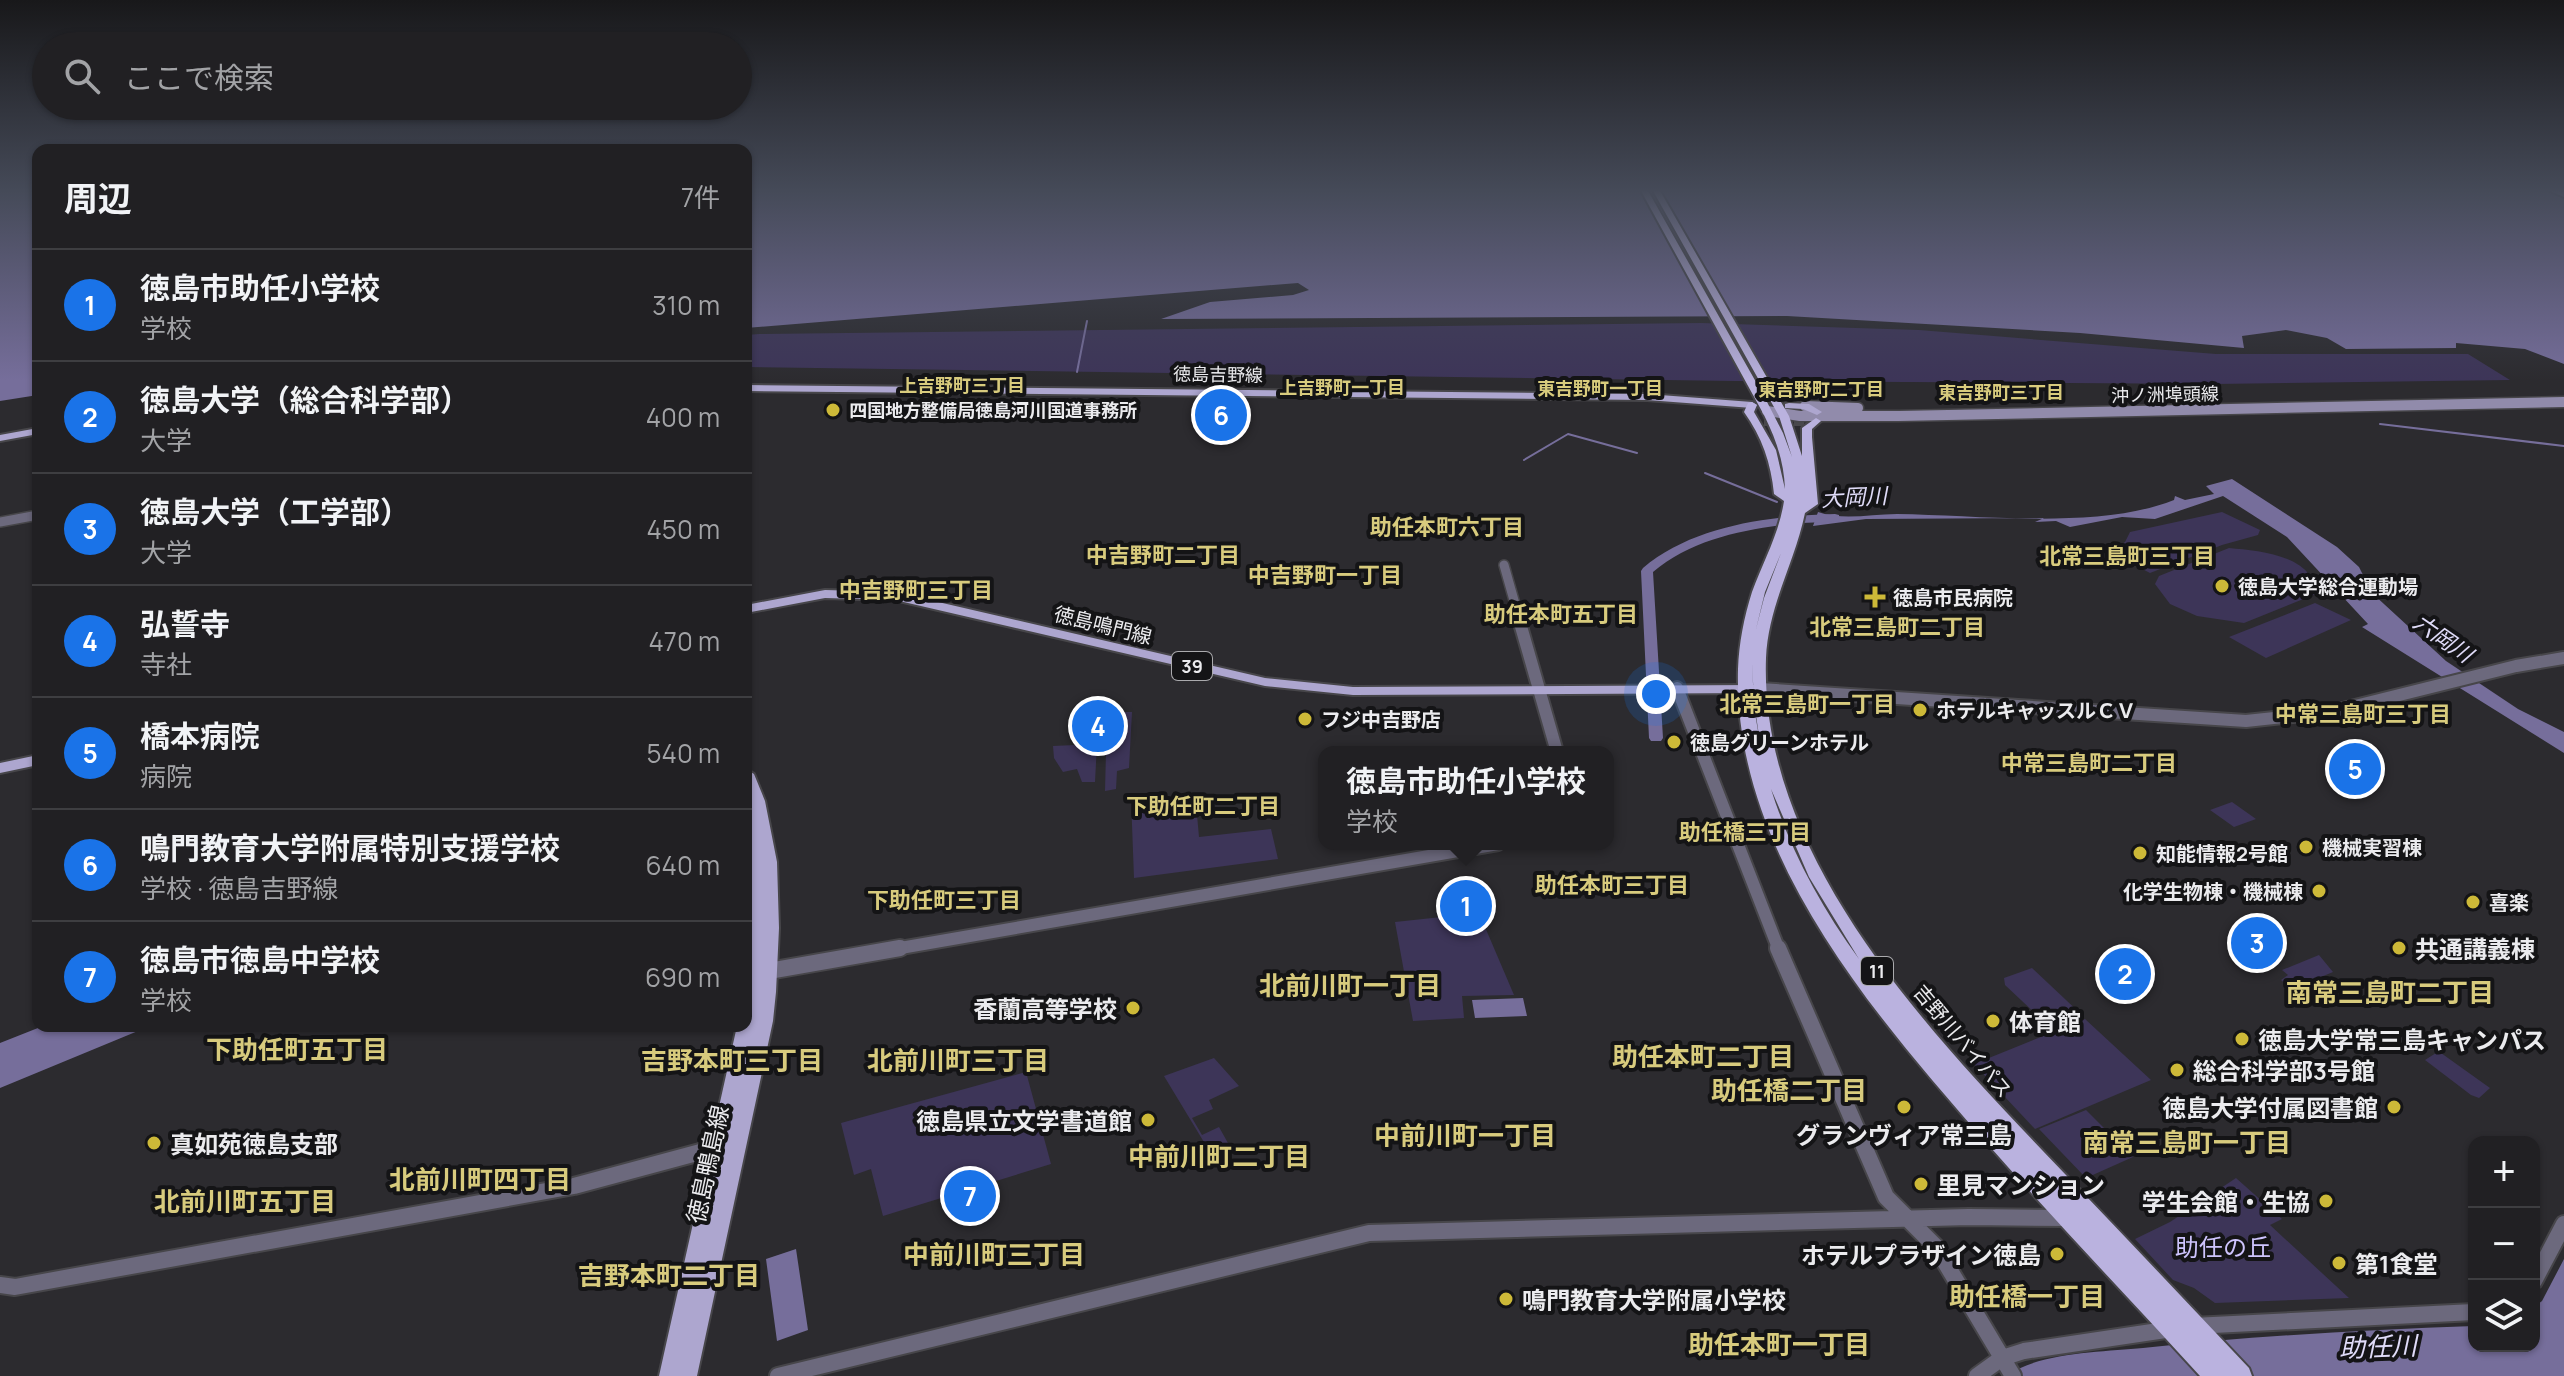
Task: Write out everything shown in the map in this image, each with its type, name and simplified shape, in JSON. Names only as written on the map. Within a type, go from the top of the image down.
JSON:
[{"type":"highway","points":[[1676,253],[1752,402],[1749,412],[1763,418]]},
{"type":"highway","name":"吉野川バイパス","points":[[1692,253],[1785,411],[1800,460],[1794,521],[1754,606],[1752,746],[1769,807],[1804,884],[1834,934],[1895,1022],[2067,1218],[2189,1334],[2241,1376]]},
{"type":"highway","name":"吉野川バイパス","points":[[1763,418],[1780,494],[1790,500],[1794,521]]},
{"type":"highway","points":[[1794,521],[1812,504],[1806,437],[1807,428],[1814,418]]},
{"type":"highway","name":"吉野川バイパス","points":[[1752,688],[1786,807],[1823,887],[1848,930],[1895,998],[1952,1069],[2088,1213],[2189,1334],[2215,1376]]},
{"type":"main road","name":"徳島吉野線","points":[[752,381],[883,393],[1731,407],[1752,402]]},
{"type":"main road","name":"徳島吉野線","points":[[783,388],[795,385]]},
{"type":"main road","name":"徳島吉野線","points":[[752,388],[1647,397],[1752,402]]},
{"type":"main road","points":[[1343,393],[1427,400]]},
{"type":"main road","name":"沖ノ洲埠頭線","points":[[1785,411],[1812,414],[2564,400]]},
{"type":"main road","name":"沖ノ洲埠頭線","points":[[1763,418],[1785,411],[2026,412],[2564,400]]},
{"type":"main road","points":[[1785,411],[1805,406],[1997,409]]},
{"type":"main road","points":[[1805,406],[1814,418],[2026,412]]},
{"type":"main road","points":[[1731,407],[1763,418]]},
{"type":"main road","points":[[0,438],[32,432]]},
{"type":"main road","name":"徳島鳴門線","points":[[752,608],[825,594],[895,596],[1265,682],[1353,691],[1752,688]]},
{"type":"main road","points":[[0,761],[32,754]]},
{"type":"main road","points":[[0,768],[32,761]]},
{"type":"main road","name":"徳島鴨島線","points":[[686,1376],[751,1081],[770,890],[762,816],[752,790]]},
{"type":"main road","name":"徳島鴨島線","points":[[752,859],[762,971],[752,1005]]},
{"type":"main road","name":"徳島鴨島線","points":[[670,1376],[744,1032]]},
{"type":"street","points":[[0,522],[32,516]]},
{"type":"street","points":[[1504,565],[1555,746]]},
{"type":"street","points":[[1752,688],[2246,721],[2317,714],[2564,658]]},
{"type":"street","points":[[1677,688],[1779,950],[1876,1177],[1886,1197],[1936,1247],[2008,1368]]},
{"type":"street","points":[[762,971],[1463,850]]},
{"type":"street","points":[[0,1285],[15,1287],[574,1186],[719,1147]]},
{"type":"street","points":[[778,1376],[1355,1235],[2067,1218],[2088,1213]]},
{"type":"street","points":[[2535,1280],[2564,1224]]},
{"type":"street","points":[[1977,1376],[2008,1368],[2054,1345],[2468,1312]]},
{"type":"green space","points":[[1701,323],[1919,330],[2216,354],[2468,354],[2510,380],[2215,384],[1734,381],[752,367],[752,335]]},
{"type":"green space","points":[[2222,512],[2260,530],[2258,535],[2222,545],[2150,573],[2115,555],[2114,549],[2125,542],[2130,532]]},
{"type":"green space","points":[[2229,548],[2270,554],[2296,563],[2313,581],[2316,594],[2244,623],[2197,616],[2170,604],[2155,584],[2159,576]]},
{"type":"green space","points":[[2315,603],[2351,620],[2266,658],[2229,637]]},
{"type":"green space","points":[[1119,712],[1132,712],[1129,768],[1117,771],[1116,789],[1105,791],[1106,752],[1118,748],[1123,728]]},
{"type":"green space","points":[[1097,744],[1095,782],[1082,782],[1077,769],[1063,772],[1054,758],[1053,746]]},
{"type":"green space","points":[[1160,796],[1162,817],[1197,815],[1199,837],[1271,829],[1278,859],[1134,878],[1131,798]]},
{"type":"green space","points":[[2232,802],[2256,819],[2234,827],[2210,810]]},
{"type":"green space","points":[[1479,913],[1514,995],[1462,996],[1464,1018],[1413,1021],[1395,922]]},
{"type":"green space","points":[[2319,955],[2333,972],[2292,989],[2281,980],[2288,975],[2282,970]]},
{"type":"green space","points":[[2032,968],[2083,1016],[2052,1029],[2005,985],[2004,978]]},
{"type":"green space","points":[[2085,1019],[2151,1080],[2035,1129],[1974,1064]]},
{"type":"green space","points":[[2441,1053],[2490,1088],[2479,1098],[2471,1095],[2425,1060]]},
{"type":"green space","points":[[1214,1058],[1239,1086],[1209,1100],[1213,1109],[1192,1118],[1202,1135],[1219,1127],[1233,1152],[1216,1162],[1164,1076]]},
{"type":"green space","points":[[1026,1072],[1051,1164],[883,1216],[871,1169],[854,1175],[841,1123]]},
{"type":"green space","points":[[2086,1110],[2133,1157],[2086,1178],[2039,1129]]},
{"type":"green space","name":"助任の丘","points":[[2236,1178],[2282,1219],[2270,1225],[2349,1298],[2215,1303],[2194,1288],[2173,1280],[2135,1239],[2170,1222]]},
{"type":"water","points":[[0,253],[32,253],[32,396],[0,401]]},
{"type":"water","points":[[752,253],[2564,253],[2564,364],[2525,349],[2456,343],[2456,348],[2346,349],[2327,338],[2286,330],[2242,336],[2244,348],[2080,333],[1787,316],[1161,319],[1210,302],[1293,295],[1309,290],[1298,283],[752,328]]},
{"type":"water","points":[[2232,479],[2337,547],[2359,567],[2372,593],[2446,661],[2518,709],[2564,732],[2564,753],[2362,627],[2368,624],[2287,537],[2223,496],[2155,519],[2122,517],[2070,527],[2056,521],[2035,522],[2111,515],[2144,509],[2174,500],[2175,496],[2185,500],[2214,494],[2206,486]]},
{"type":"water","points":[[1818,512],[1847,517],[1897,514],[2014,518],[1866,519],[1813,526]]},
{"type":"water","points":[[1523,998],[1527,1016],[1475,1018],[1472,1000]]},
{"type":"water","points":[[32,1030],[135,1032],[0,1088],[0,1043]]},
{"type":"water","points":[[796,1249],[808,1330],[777,1341],[766,1259]]},
{"type":"water","name":"助任川","points":[[2564,1259],[2564,1376],[2007,1376],[2036,1362],[2072,1354],[2226,1340],[2468,1326],[2468,1352],[2540,1352],[2542,1301]]},
{"type":"waterway","points":[[1077,372],[1087,321]]},
{"type":"waterway","points":[[2380,424],[2564,446]]},
{"type":"waterway","points":[[1524,460],[1568,434],[1637,453]]},
{"type":"waterway","points":[[1705,473],[1777,502]]},
{"type":"waterway","name":"大岡川","points":[[1656,738],[1647,571],[1663,558],[1708,537],[1762,524],[1835,518]]},
{"type":"tunnel","points":[[1764,421],[1804,421]]},
{"type":"place","name":"四国地方整備局徳島河川国道事務所","points":[[833,410]]},
{"type":"place","name":"鳴門教育大学附属特別支援学校","points":[[1221,415]]},
{"type":"place","name":"徳島大学総合運動場","points":[[2222,586]]},
{"type":"place","name":"徳島市民病院","points":[[1875,597]]},
{"type":"place","name":"ホテルキャッスルＣＶ","points":[[1920,710]]},
{"type":"place","name":"フジ中吉野店","points":[[1305,719]]},
{"type":"place","name":"弘誓寺","points":[[1098,726]]},
{"type":"place","name":"徳島グリーンホテル","points":[[1674,742]]},
{"type":"place","name":"橋本病院","points":[[2355,769]]},
{"type":"place","name":"機械実習棟","points":[[2306,847]]},
{"type":"place","name":"知能情報2号館","points":[[2140,853]]},
{"type":"place","name":"化学生物棟・機械棟","points":[[2319,891]]},
{"type":"place","name":"喜楽","points":[[2473,902]]},
{"type":"place","name":"徳島市助任小学校","points":[[1466,906]]},
{"type":"place","name":"徳島大学（工学部）","points":[[2257,943]]},
{"type":"place","name":"共通講義棟","points":[[2399,948]]},
{"type":"place","name":"徳島大学（総合科学部）","points":[[2125,974]]},
{"type":"place","name":"香蘭高等学校","points":[[1133,1008]]},
{"type":"place","name":"体育館","points":[[1993,1021]]},
{"type":"place","name":"徳島大学常三島キャンパス","points":[[2242,1039]]},
{"type":"place","name":"総合科学部3号館","points":[[2177,1070]]},
{"type":"place","name":"グランヴィア常三島","points":[[1904,1107]]},
{"type":"place","name":"徳島大学付属図書館","points":[[2394,1107]]},
{"type":"place","name":"徳島県立文学書道館","points":[[1148,1120]]},
{"type":"place","name":"真如苑徳島支部","points":[[154,1143]]},
{"type":"place","name":"里見マンション","points":[[1921,1184]]},
{"type":"place","name":"徳島市徳島中学校","points":[[970,1196]]},
{"type":"place","name":"学生会館・生協","points":[[2326,1201]]},
{"type":"place","name":"ホテルプラザイン徳島","points":[[2057,1254]]},
{"type":"place","name":"第1食堂","points":[[2339,1263]]},
{"type":"place","name":"鳴門教育大学附属小学校","points":[[1506,1299]]},
{"type":"district","name":"上吉野町三丁目","points":[[962,385]]},
{"type":"district","name":"上吉野町一丁目","points":[[1342,387]]},
{"type":"district","name":"東吉野町一丁目","points":[[1600,388]]},
{"type":"district","name":"東吉野町二丁目","points":[[1821,389]]},
{"type":"district","name":"東吉野町三丁目","points":[[2001,392]]},
{"type":"district","name":"助任本町六丁目","points":[[1447,527]]},
{"type":"district","name":"中吉野町二丁目","points":[[1163,555]]},
{"type":"district","name":"北常三島町三丁目","points":[[2127,556]]},
{"type":"district","name":"中吉野町一丁目","points":[[1325,575]]},
{"type":"district","name":"中吉野町三丁目","points":[[916,590]]},
{"type":"district","name":"助任本町五丁目","points":[[1561,614]]},
{"type":"district","name":"北常三島町二丁目","points":[[1897,627]]},
{"type":"district","name":"北常三島町一丁目","points":[[1807,704]]},
{"type":"district","name":"中常三島町三丁目","points":[[2363,714]]},
{"type":"district","name":"中常三島町二丁目","points":[[2089,763]]},
{"type":"district","name":"下助任町二丁目","points":[[1203,806]]},
{"type":"district","name":"助任橋三丁目","points":[[1745,832]]},
{"type":"district","name":"助任本町三丁目","points":[[1612,885]]},
{"type":"district","name":"下助任町三丁目","points":[[944,900]]},
{"type":"district","name":"北前川町一丁目","points":[[1350,985]]},
{"type":"district","name":"南常三島町二丁目","points":[[2390,992]]},
{"type":"district","name":"下助任町五丁目","points":[[297,1049]]},
{"type":"district","name":"助任本町二丁目","points":[[1703,1056]]},
{"type":"district","name":"吉野本町三丁目","points":[[732,1060]]},
{"type":"district","name":"北前川町三丁目","points":[[958,1060]]},
{"type":"district","name":"助任橋二丁目","points":[[1789,1090]]},
{"type":"district","name":"中前川町一丁目","points":[[1465,1135]]},
{"type":"district","name":"南常三島町一丁目","points":[[2187,1142]]},
{"type":"district","name":"中前川町二丁目","points":[[1219,1156]]},
{"type":"district","name":"北前川町四丁目","points":[[480,1179]]},
{"type":"district","name":"北前川町五丁目","points":[[245,1201]]},
{"type":"district","name":"中前川町三丁目","points":[[994,1254]]},
{"type":"district","name":"吉野本町二丁目","points":[[669,1275]]},
{"type":"district","name":"助任橋一丁目","points":[[2027,1296]]},
{"type":"district","name":"助任本町一丁目","points":[[1779,1344]]},
{"type":"water label","name":"六岡川","points":[[2443,638]]}]
